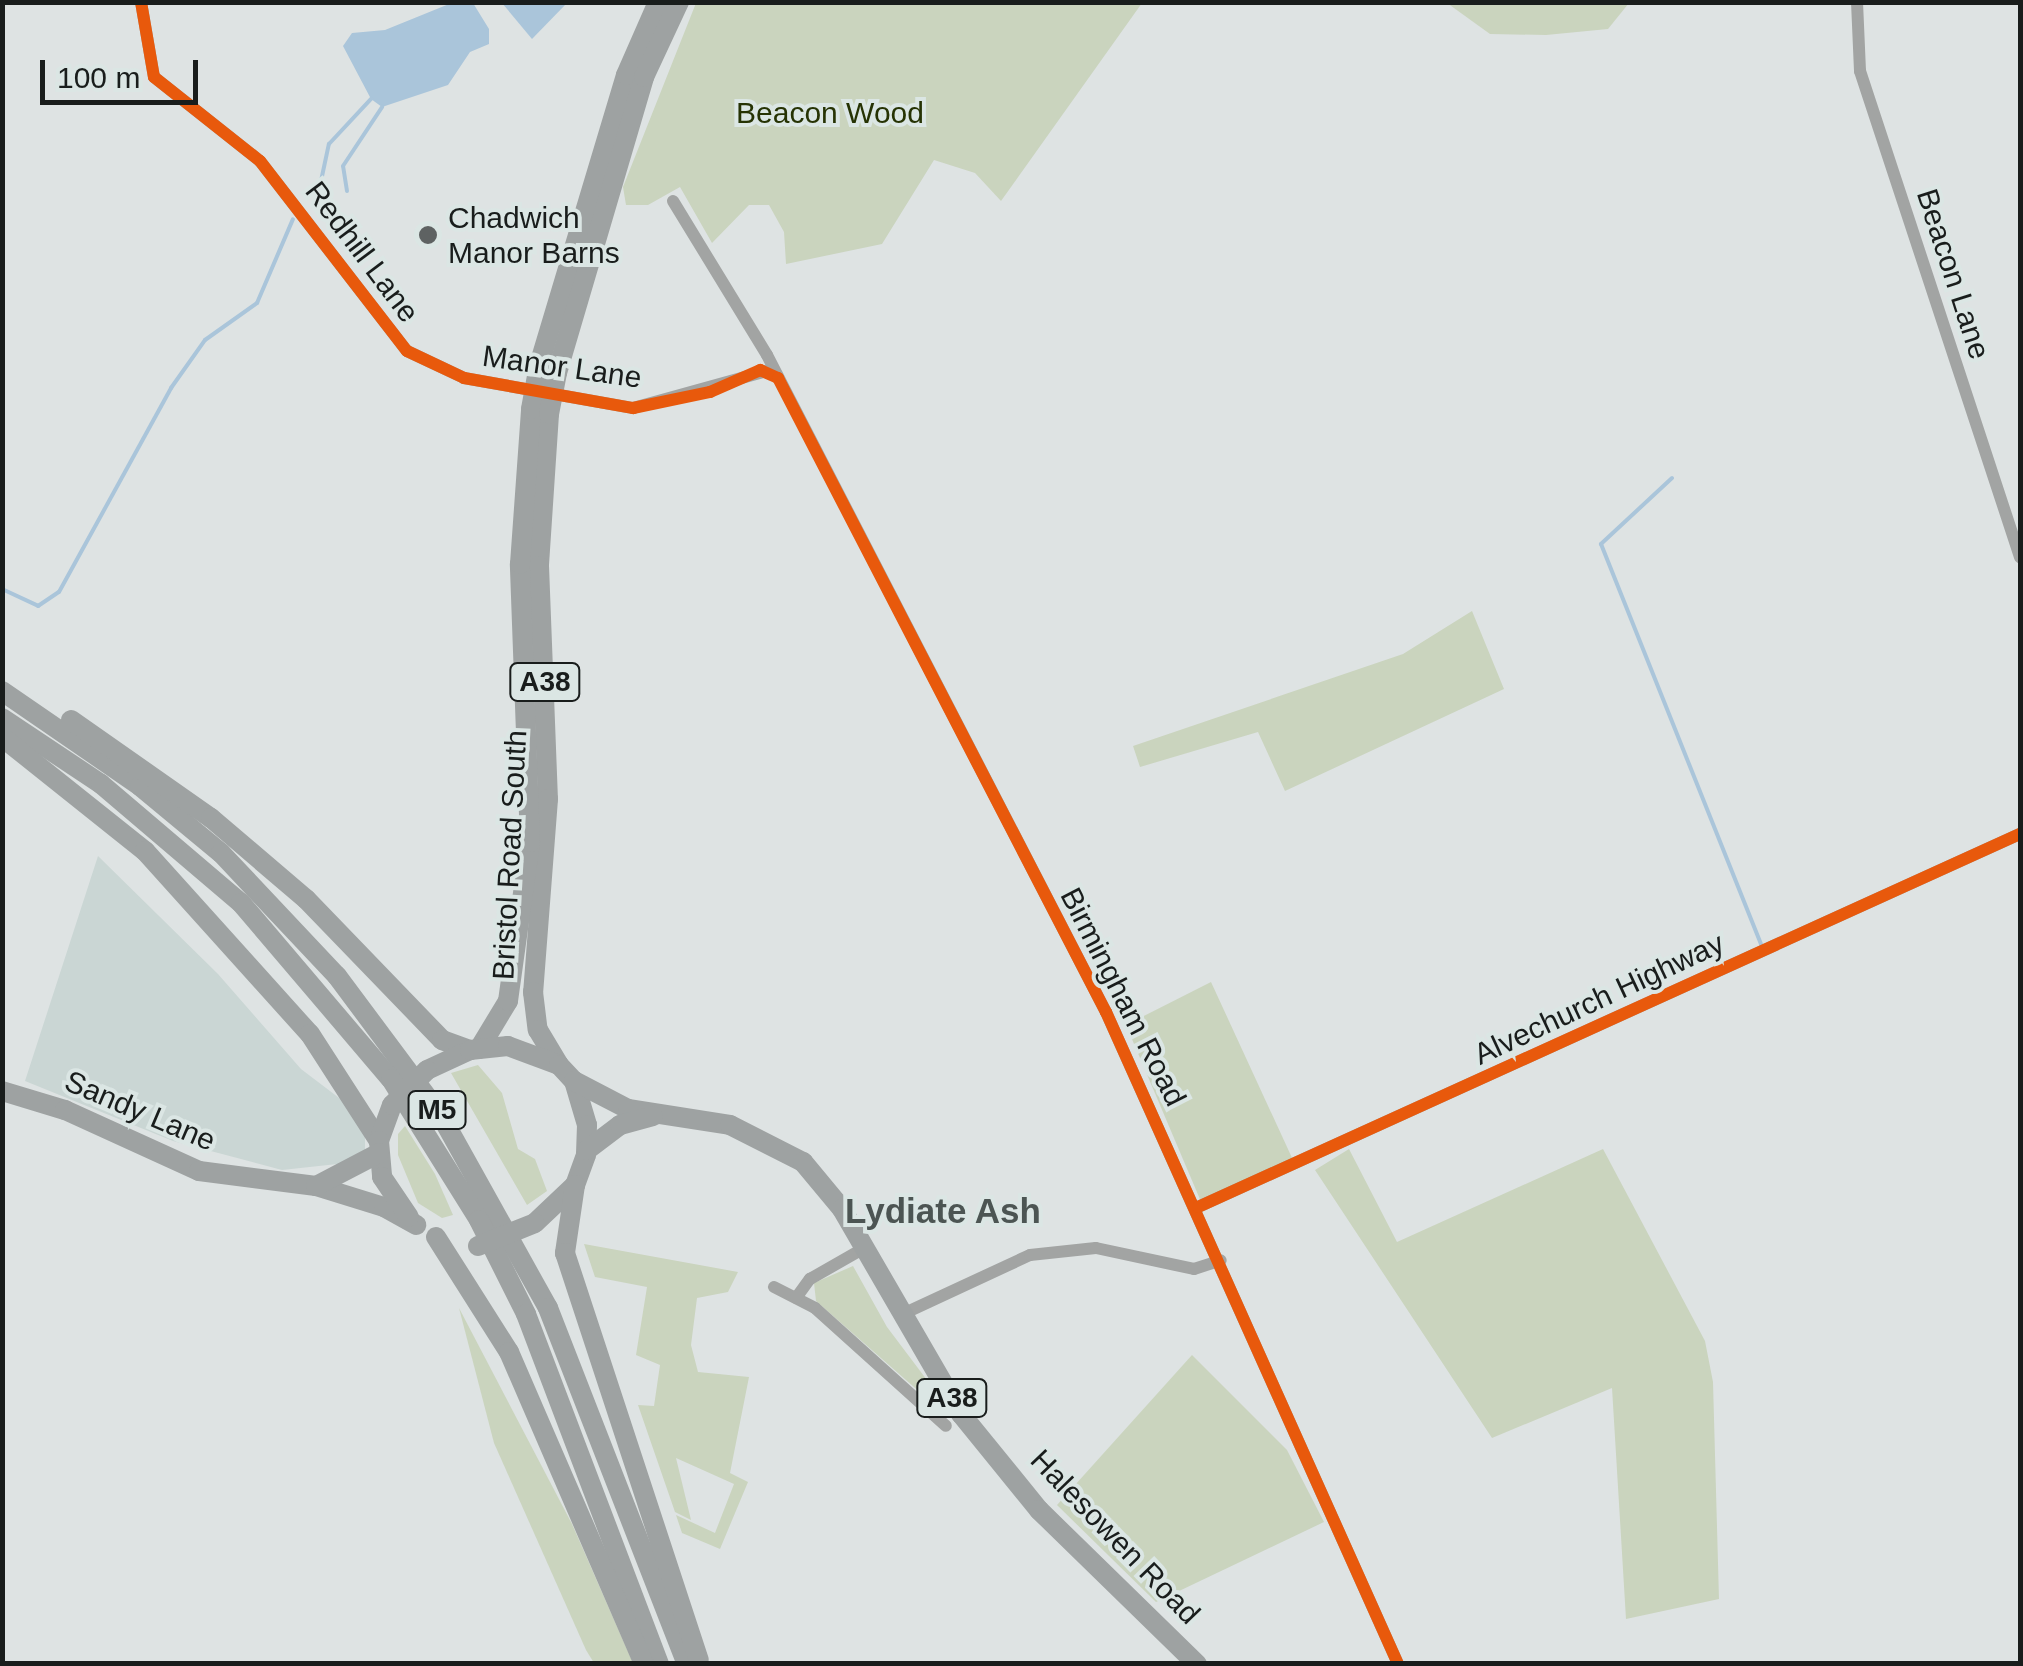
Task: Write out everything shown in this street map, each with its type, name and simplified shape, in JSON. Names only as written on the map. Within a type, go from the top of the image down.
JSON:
[{"type":"highway","name":"Bristol Road South","points":[[474,1049],[508,1001],[530,842],[520,564],[540,412],[626,74],[658,2]]},
{"type":"highway","name":"Bristol Road South","points":[[548,369],[644,77],[679,2]]},
{"type":"highway","name":"Bristol Road South","points":[[540,412],[539,566],[548,799],[533,992],[538,1030],[566,1073]]},
{"type":"highway","points":[[2,676],[211,818],[306,900],[442,1040],[474,1049]]},
{"type":"highway","name":"M5","points":[[2,691],[140,786],[221,853],[337,976],[430,1100],[548,1308],[687,1664]]},
{"type":"highway","name":"M5","points":[[2,718],[100,784],[241,903],[390,1079],[479,1220],[526,1314],[659,1664]]},
{"type":"highway","points":[[2,736],[145,851],[310,1034],[379,1147]]},
{"type":"highway","points":[[575,1185],[535,1223],[478,1246],[436,1236],[416,1225],[382,1177],[379,1147],[392,1106],[427,1070],[474,1049],[508,1046],[566,1073],[587,1150],[575,1185],[565,1253],[700,1664]]},
{"type":"highway","name":"Halesowen Road","points":[[566,1073],[628,1109],[730,1125],[803,1162],[866,1247],[961,1414],[1028,1496],[1197,1664]]},
{"type":"highway","name":"Sandy Lane","points":[[2,1091],[65,1110],[199,1171],[316,1186],[384,1206],[416,1225]]},
{"type":"highway","name":"Halesowen Road","points":[[587,1150],[620,1125],[655,1115]]},
{"type":"highway","points":[[316,1186],[379,1147]]},
{"type":"highway","points":[[436,1236],[509,1352],[644,1664]]},
{"type":"street","name":"Redhill Lane","points":[[141,2],[154,77],[260,161],[407,351]]},
{"type":"street","name":"Beacon Lane","points":[[1857,2],[1860,70],[2020,558]]},
{"type":"street","name":"Birmingham Road","points":[[673,201],[730,288],[1106,1012],[1198,1207],[1398,1664]]},
{"type":"street","name":"Manor Lane","points":[[407,351],[464,378],[633,408],[770,370]]},
{"type":"street","name":"Alvechurch Highway","points":[[1198,1207],[2020,834]]},
{"type":"street","points":[[796,1298],[810,1278],[866,1247]]},
{"type":"street","points":[[905,1313],[1030,1256],[1096,1248],[1194,1269],[1221,1260]]},
{"type":"street","points":[[774,1287],[796,1298],[946,1426]]},
{"type":"shaded area","points":[[98,856],[218,974],[301,1069],[351,1107],[365,1131],[365,1161],[282,1170],[173,1141],[25,1081]]},
{"type":"green space","name":"Beacon Wood","points":[[696,2],[1142,3],[1001,201],[975,173],[934,160],[882,244],[786,264],[784,232],[769,205],[749,205],[712,243],[680,187],[648,205],[626,205],[623,187]]},
{"type":"green space","points":[[1447,3],[1629,3],[1608,29],[1546,35],[1490,34]]},
{"type":"green space","points":[[1472,611],[1504,689],[1285,791],[1258,732],[1140,767],[1133,746],[1403,654]]},
{"type":"green space","points":[[1211,982],[1293,1160],[1202,1204],[1126,1025]]},
{"type":"green space","points":[[478,1065],[502,1093],[518,1149],[535,1159],[547,1191],[527,1205],[451,1073]]},
{"type":"green space","points":[[405,1126],[435,1174],[453,1215],[442,1218],[418,1203],[398,1155],[398,1134]]},
{"type":"green space","points":[[1349,1149],[1397,1242],[1603,1149],[1705,1341],[1713,1382],[1719,1599],[1626,1619],[1612,1388],[1492,1438],[1315,1170]]},
{"type":"green space","points":[[584,1244],[738,1272],[728,1292],[697,1298],[691,1345],[698,1372],[749,1377],[730,1473],[748,1482],[720,1549],[682,1533],[676,1515],[715,1533],[734,1484],[676,1458],[691,1520],[675,1512],[638,1405],[654,1406],[660,1365],[636,1355],[647,1287],[595,1277]]},
{"type":"green space","points":[[853,1266],[887,1327],[945,1404],[939,1409],[816,1301],[814,1283]]},
{"type":"green space","points":[[459,1308],[572,1524],[633,1663],[594,1663],[586,1650],[494,1443]]},
{"type":"green space","points":[[1192,1355],[1287,1450],[1324,1522],[1156,1602],[1057,1505]]},
{"type":"water","points":[[454,2],[473,3],[489,29],[489,44],[470,52],[448,85],[382,107],[371,99],[343,46],[352,33],[385,30]]},
{"type":"water","points":[[502,3],[567,3],[532,39]]},
{"type":"waterway","points":[[321,181],[329,144],[371,99]]},
{"type":"waterway","points":[[347,191],[343,166],[382,107]]},
{"type":"waterway","points":[[2,589],[38,606],[59,592],[171,388],[205,340],[257,303],[293,219]]},
{"type":"waterway","points":[[1672,478],[1601,544],[1762,947]]},
{"type":"cycle path","points":[[141,2],[154,77],[260,161],[407,351],[464,378],[633,408],[710,392],[760,370],[778,378],[1106,1012],[1398,1664]]},
{"type":"cycle path","points":[[1198,1207],[2020,834]]},
{"type":"place","name":"Chadwich Manor Barns","points":[[428,235]]},
{"type":"district","name":"Lydiate Ash","points":[[943,1211]]}]
